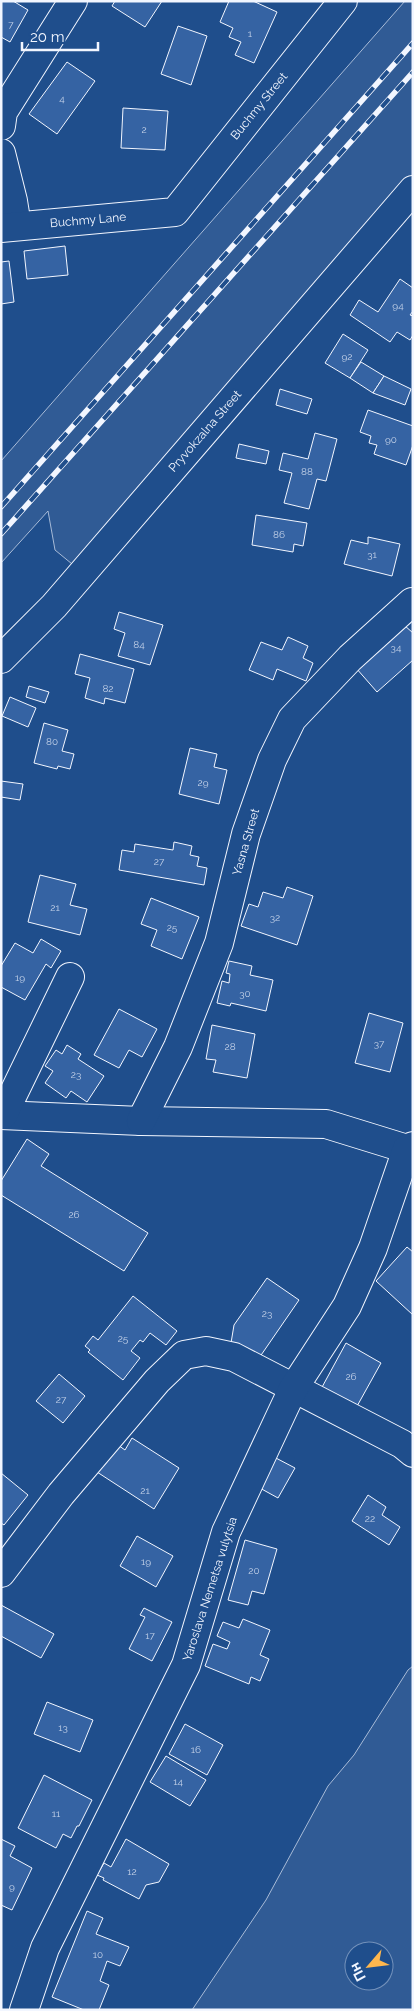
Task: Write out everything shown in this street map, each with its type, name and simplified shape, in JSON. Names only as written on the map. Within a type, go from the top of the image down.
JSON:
[{"type":"street","points":[[1,126],[3,112],[73,1]]},
{"type":"street","name":"Buchmy Street","points":[[175,212],[343,1]]},
{"type":"street","points":[[1,153],[14,201],[9,227]]},
{"type":"street","name":"Pryvokzalna Street","points":[[1,659],[60,599],[410,197]]},
{"type":"street","name":"Buchmy Lane","points":[[9,227],[175,212]]},
{"type":"street","name":"Yasna Street","points":[[141,1121],[178,1047],[219,943],[246,834],[272,760],[292,719],[350,658],[412,602]]},
{"type":"street","points":[[70,977],[2,1115],[141,1121],[326,1124],[410,1147]]},
{"type":"street","name":"Yaroslava Nemetsa vulytsia","points":[[24,2010],[45,1948],[186,1665],[226,1532],[293,1389],[346,1306],[373,1248],[410,1147]]},
{"type":"street","points":[[1,1573],[61,1494],[157,1381],[184,1355],[206,1351],[234,1357],[402,1444],[413,1453]]},
{"type":"shaded area","points":[[405,1],[413,1],[413,190],[83,573],[55,550],[48,511],[1,563],[1,461]]},
{"type":"shaded area","points":[[413,1666],[413,2010],[192,2010],[266,1900],[328,1786],[354,1755],[408,1670]]},
{"type":"building","points":[[1,1],[13,1],[28,10],[10,42],[1,37]]},
{"type":"building","points":[[115,1],[162,1],[145,27],[112,6]]},
{"type":"building","points":[[229,1],[253,1],[277,12],[254,63],[235,55],[241,42],[229,37],[233,28],[220,22]]},
{"type":"building","points":[[178,26],[207,36],[191,85],[161,74]]},
{"type":"building","points":[[67,62],[95,81],[57,134],[29,114]]},
{"type":"building","points":[[123,108],[168,111],[165,150],[121,148]]},
{"type":"building","points":[[65,246],[68,275],[27,279],[24,251]]},
{"type":"building","points":[[9,261],[14,302],[1,304],[1,262]]},
{"type":"building","points":[[400,279],[413,288],[413,311],[410,315],[413,316],[413,335],[410,340],[397,332],[390,342],[350,315],[359,300],[378,312]]},
{"type":"building","points":[[343,334],[368,350],[350,378],[325,363]]},
{"type":"building","points":[[361,362],[384,376],[373,393],[350,378]]},
{"type":"building","points":[[384,376],[411,389],[405,405],[373,393]]},
{"type":"building","points":[[280,389],[312,399],[307,414],[276,405]]},
{"type":"building","points":[[368,410],[413,426],[413,445],[406,465],[374,454],[377,445],[369,443],[371,436],[360,432]]},
{"type":"building","points":[[315,433],[337,439],[326,481],[317,479],[309,509],[284,503],[292,473],[279,470],[283,453],[308,459]]},
{"type":"building","points":[[239,444],[269,451],[266,464],[236,458]]},
{"type":"building","points":[[256,515],[307,523],[303,546],[294,544],[293,552],[252,545]]},
{"type":"building","points":[[368,537],[400,544],[392,576],[344,564],[351,540],[368,544]]},
{"type":"building","points":[[119,612],[163,625],[150,665],[118,656],[125,633],[114,629]]},
{"type":"building","points":[[404,625],[413,633],[413,660],[377,692],[356,668]]},
{"type":"building","points":[[288,637],[308,646],[303,658],[313,663],[306,681],[277,669],[273,680],[249,670],[261,642],[282,650]]},
{"type":"building","points":[[80,654],[134,669],[125,703],[105,698],[104,704],[85,698],[90,678],[75,674]]},
{"type":"building","points":[[29,686],[49,692],[45,703],[26,697]]},
{"type":"building","points":[[10,697],[36,708],[28,727],[2,716]]},
{"type":"building","points":[[44,723],[68,730],[62,751],[74,754],[70,769],[58,766],[57,769],[34,763]]},
{"type":"building","points":[[190,748],[217,754],[214,767],[227,770],[219,804],[179,794]]},
{"type":"building","points":[[1,781],[23,784],[20,800],[1,797]]},
{"type":"building","points":[[174,842],[192,846],[190,855],[199,857],[197,866],[207,868],[204,885],[119,870],[122,850],[134,852],[135,844],[173,850]]},
{"type":"building","points":[[40,875],[76,884],[70,905],[87,909],[80,935],[28,922]]},
{"type":"building","points":[[287,887],[313,896],[297,945],[241,926],[249,904],[258,907],[263,892],[283,898]]},
{"type":"building","points":[[151,898],[199,917],[182,959],[151,946],[157,930],[141,924]]},
{"type":"building","points":[[41,939],[61,951],[51,968],[46,964],[25,1000],[1,987],[1,966],[15,943],[33,953]]},
{"type":"building","points":[[229,961],[252,966],[250,975],[273,980],[266,1011],[231,1003],[230,1006],[217,1003],[222,981],[229,983],[230,974],[226,973]]},
{"type":"building","points":[[119,1009],[157,1029],[142,1057],[129,1050],[119,1068],[94,1055]]},
{"type":"building","points":[[369,1013],[403,1023],[390,1072],[355,1063]]},
{"type":"building","points":[[212,1025],[255,1034],[247,1078],[213,1072],[216,1060],[206,1059]]},
{"type":"building","points":[[67,1045],[81,1054],[78,1059],[104,1076],[87,1102],[71,1091],[66,1098],[45,1083],[53,1071],[45,1066],[56,1050],[62,1054]]},
{"type":"building","points":[[27,1139],[49,1154],[41,1166],[148,1233],[124,1271],[1,1195],[1,1181]]},
{"type":"building","points":[[407,1247],[413,1252],[413,1315],[376,1281]]},
{"type":"building","points":[[267,1278],[299,1300],[257,1361],[231,1343],[234,1325]]},
{"type":"building","points":[[133,1296],[177,1331],[166,1345],[150,1333],[143,1342],[140,1340],[131,1351],[140,1358],[123,1380],[88,1352],[90,1350],[85,1346],[93,1336],[98,1340]]},
{"type":"building","points":[[346,1343],[381,1363],[356,1408],[321,1389]]},
{"type":"building","points":[[59,1374],[85,1396],[63,1423],[36,1401]]},
{"type":"building","points":[[132,1438],[179,1468],[154,1509],[97,1472],[115,1443],[125,1450]]},
{"type":"building","points":[[274,1457],[295,1468],[278,1498],[258,1487]]},
{"type":"building","points":[[1,1473],[28,1495],[4,1525],[1,1523]]},
{"type":"building","points":[[368,1495],[386,1507],[382,1515],[400,1527],[389,1545],[352,1521]]},
{"type":"building","points":[[137,1536],[173,1556],[156,1587],[120,1566]]},
{"type":"building","points":[[245,1540],[277,1549],[264,1594],[252,1591],[248,1605],[228,1600]]},
{"type":"building","points":[[1,1605],[54,1634],[41,1658],[1,1636]]},
{"type":"building","points":[[144,1608],[172,1622],[152,1661],[129,1649],[145,1617],[140,1615]]},
{"type":"building","points":[[243,1619],[270,1630],[260,1655],[269,1659],[260,1681],[251,1677],[249,1684],[205,1666],[213,1644],[227,1649],[230,1642],[217,1636],[223,1622],[239,1628]]},
{"type":"building","points":[[47,1702],[93,1720],[80,1752],[34,1734]]},
{"type":"building","points":[[185,1724],[223,1745],[207,1775],[169,1754]]},
{"type":"building","points":[[166,1756],[206,1780],[190,1806],[150,1782]]},
{"type":"building","points":[[44,1775],[92,1800],[71,1838],[63,1834],[56,1848],[18,1828]]},
{"type":"building","points":[[1,1839],[15,1846],[10,1856],[32,1868],[12,1910],[1,1905]]},
{"type":"building","points":[[126,1839],[169,1864],[159,1882],[146,1885],[139,1899],[97,1875],[104,1863],[111,1867]]},
{"type":"building","points":[[87,1911],[103,1918],[96,1934],[129,1947],[120,1966],[107,1961],[100,1981],[109,1985],[99,2010],[84,2010],[52,1997]]},
{"type":"railway","points":[[1,507],[413,43]]},
{"type":"railway","points":[[1,534],[413,72]]}]
